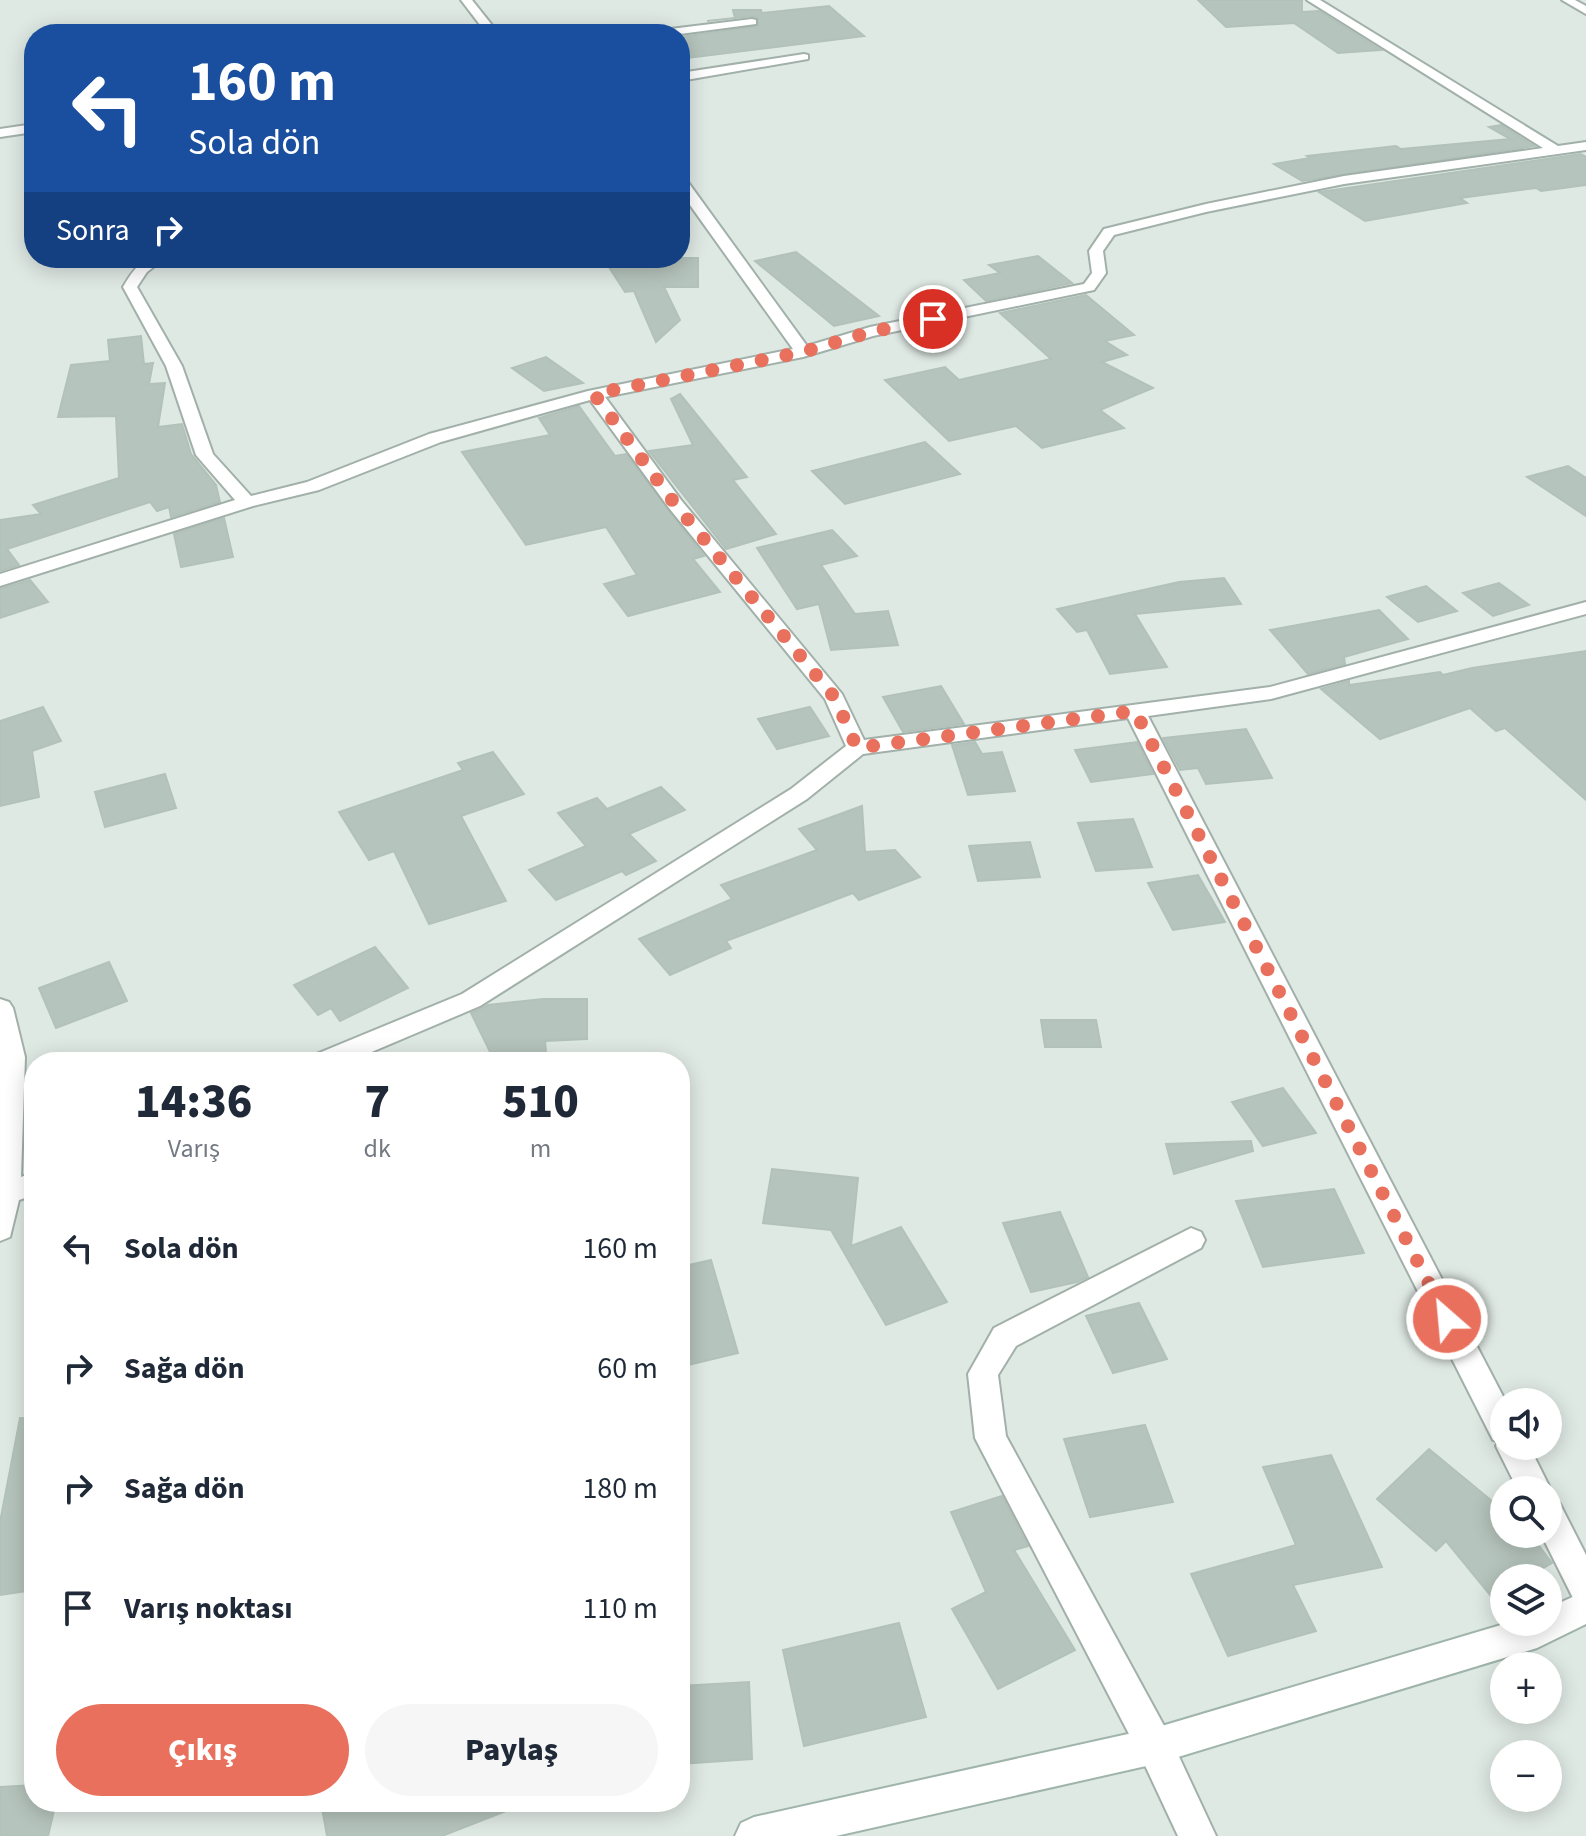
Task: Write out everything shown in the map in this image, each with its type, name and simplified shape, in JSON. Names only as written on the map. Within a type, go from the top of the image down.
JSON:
[{"type":"street","points":[[466,0],[485,24]]},
{"type":"street","points":[[1312,0],[1557,151]]},
{"type":"street","points":[[1567,0],[1586,11]]},
{"type":"street","points":[[690,30],[752,22]]},
{"type":"street","points":[[690,75],[804,57]]},
{"type":"street","points":[[0,133],[24,129]]},
{"type":"street","points":[[0,580],[247,502],[313,486],[435,438],[594,394],[803,352],[870,332],[1089,287],[1099,273],[1096,251],[1109,232],[1206,208],[1344,180],[1586,146]]},
{"type":"street","points":[[690,195],[803,352]]},
{"type":"street","points":[[143,268],[130,287],[174,366],[205,455],[247,502]]},
{"type":"street","points":[[594,394],[675,504],[835,698],[857,748]]},
{"type":"street","points":[[347,1052],[471,1000],[799,794],[857,748],[1271,693],[1586,608]]},
{"type":"street","points":[[1135,711],[1490,1403]]},
{"type":"street","points":[[0,1008],[12,1057],[0,1229]]},
{"type":"street","points":[[3,1195],[24,1187]]},
{"type":"street","points":[[1191,1240],[1005,1337],[983,1374],[991,1438],[1155,1746],[1197,1836]]},
{"type":"street","points":[[1562,1542],[1586,1589]]},
{"type":"street","points":[[754,1836],[1155,1746],[1537,1631],[1586,1607]]},
{"type":"building","points":[[1198,0],[1302,0],[1302,12],[1319,11],[1381,50],[1338,53],[1294,23],[1226,27]]},
{"type":"building","points":[[829,6],[864,36],[690,58],[690,36],[758,26],[758,18],[735,18],[733,10],[761,10],[762,13]]},
{"type":"building","points":[[1501,125],[1534,146],[1302,181],[1274,164],[1310,158],[1307,156],[1396,146],[1401,149],[1510,139],[1489,127]]},
{"type":"building","points":[[1581,154],[1586,157],[1586,185],[1460,198],[1467,203],[1365,221],[1319,192]]},
{"type":"building","points":[[796,252],[879,316],[834,326],[755,261]]},
{"type":"building","points":[[1038,256],[1072,283],[986,301],[964,280],[1000,273],[989,265]]},
{"type":"building","points":[[690,258],[698,258],[698,287],[664,287],[680,320],[656,342],[634,291],[625,292],[609,268],[690,268]]},
{"type":"building","points":[[1086,295],[1134,335],[1105,341],[1127,355],[1102,362],[1153,388],[1100,410],[1124,428],[1042,448],[1016,426],[949,441],[885,380],[945,367],[959,380],[1051,359],[1000,313]]},
{"type":"building","points":[[141,336],[144,364],[153,363],[149,384],[165,383],[158,427],[182,424],[191,454],[216,485],[220,502],[171,517],[169,507],[157,511],[150,502],[7,549],[19,565],[0,571],[0,520],[41,514],[33,505],[119,478],[116,416],[58,417],[71,365],[110,361],[108,340]]},
{"type":"building","points":[[546,357],[583,383],[544,391],[512,368]]},
{"type":"building","points":[[680,394],[747,477],[733,480],[776,534],[726,549],[649,451],[693,445],[671,399]]},
{"type":"building","points":[[579,406],[615,456],[626,454],[704,556],[693,559],[720,592],[628,616],[604,584],[637,575],[606,527],[526,545],[462,452],[550,435],[539,418]]},
{"type":"building","points":[[925,442],[960,474],[845,504],[812,471]]},
{"type":"building","points":[[1568,466],[1586,478],[1586,516],[1527,477]]},
{"type":"building","points":[[224,518],[233,557],[181,567],[174,534]]},
{"type":"building","points":[[832,530],[857,556],[821,565],[855,614],[888,611],[898,645],[831,650],[819,604],[797,609],[757,548]]},
{"type":"building","points":[[1224,578],[1241,604],[1135,614],[1167,667],[1110,674],[1087,630],[1077,632],[1057,609],[1179,582]]},
{"type":"building","points":[[30,580],[48,602],[0,618],[0,589]]},
{"type":"building","points":[[1499,583],[1529,605],[1493,616],[1463,593]]},
{"type":"building","points":[[1426,586],[1457,611],[1418,622],[1387,597]]},
{"type":"building","points":[[1379,610],[1408,639],[1344,657],[1345,664],[1308,674],[1270,630]]},
{"type":"building","points":[[1586,651],[1586,800],[1505,728],[1496,731],[1470,708],[1380,739],[1321,689],[1349,681],[1349,685],[1440,672],[1443,675]]},
{"type":"building","points":[[941,686],[964,724],[903,732],[883,697]]},
{"type":"building","points":[[43,707],[61,741],[32,751],[39,797],[0,806],[0,721]]},
{"type":"building","points":[[810,707],[829,736],[777,749],[758,719]]},
{"type":"building","points":[[1246,729],[1272,778],[1206,784],[1198,768],[1180,770],[1163,738]]},
{"type":"building","points":[[975,742],[982,754],[1002,752],[1015,791],[968,795],[952,745]]},
{"type":"building","points":[[1137,742],[1153,774],[1091,782],[1075,750]]},
{"type":"building","points":[[493,752],[524,794],[461,816],[506,901],[429,924],[394,851],[369,860],[339,812],[463,770],[458,763]]},
{"type":"building","points":[[165,774],[176,808],[105,827],[95,792]]},
{"type":"building","points":[[661,787],[685,810],[629,834],[656,861],[626,875],[622,871],[556,900],[529,870],[586,846],[558,813],[597,798],[607,809]]},
{"type":"building","points":[[862,806],[865,852],[895,850],[920,877],[859,900],[853,893],[726,941],[731,948],[670,975],[639,939],[732,899],[721,885],[817,850],[799,829]]},
{"type":"building","points":[[1133,819],[1152,867],[1096,871],[1078,823]]},
{"type":"building","points":[[1030,842],[1040,877],[978,881],[969,846]]},
{"type":"building","points":[[1198,875],[1225,922],[1173,930],[1148,883]]},
{"type":"building","points":[[375,947],[408,988],[340,1021],[331,1008],[318,1015],[294,985]]},
{"type":"building","points":[[109,962],[127,1001],[56,1028],[39,988]]},
{"type":"building","points":[[543,999],[587,999],[587,1039],[545,1041],[546,1052],[490,1052],[471,1013],[488,1005]]},
{"type":"building","points":[[1041,1020],[1096,1020],[1101,1047],[1045,1047]]},
{"type":"building","points":[[1283,1088],[1316,1133],[1263,1146],[1232,1102]]},
{"type":"building","points":[[1251,1141],[1253,1151],[1174,1174],[1166,1144]]},
{"type":"building","points":[[772,1169],[858,1178],[851,1246],[901,1227],[947,1302],[886,1325],[831,1230],[763,1223]]},
{"type":"building","points":[[1334,1189],[1364,1253],[1263,1267],[1236,1201]]},
{"type":"building","points":[[1060,1212],[1088,1277],[1031,1292],[1003,1223]]},
{"type":"building","points":[[711,1260],[738,1353],[690,1365],[690,1265]]},
{"type":"building","points":[[1139,1303],[1167,1359],[1113,1373],[1086,1316]]},
{"type":"building","points":[[20,1418],[24,1418],[24,1591],[0,1595],[0,1522]]},
{"type":"building","points":[[1145,1425],[1173,1502],[1090,1517],[1064,1439]]},
{"type":"building","points":[[1429,1449],[1490,1499],[1490,1548],[1541,1548],[1552,1563],[1490,1564],[1490,1595],[1446,1541],[1436,1551],[1377,1499]]},
{"type":"building","points":[[1331,1455],[1382,1567],[1293,1585],[1316,1631],[1228,1656],[1191,1574],[1296,1545],[1263,1467]]},
{"type":"building","points":[[1002,1496],[1028,1546],[1014,1550],[1075,1650],[998,1689],[952,1609],[986,1592],[951,1512]]},
{"type":"building","points":[[899,1623],[926,1717],[804,1746],[783,1650]]},
{"type":"building","points":[[749,1682],[752,1759],[690,1763],[690,1685]]},
{"type":"building","points":[[24,1786],[24,1812],[54,1812],[48,1836],[0,1836],[0,1787]]},
{"type":"building","points":[[323,1812],[504,1812],[442,1836],[327,1836]]},
{"type":"route","points":[[933,319],[870,332],[803,352],[594,394],[675,504],[835,698],[857,748],[1135,711],[1447,1319]]}]
